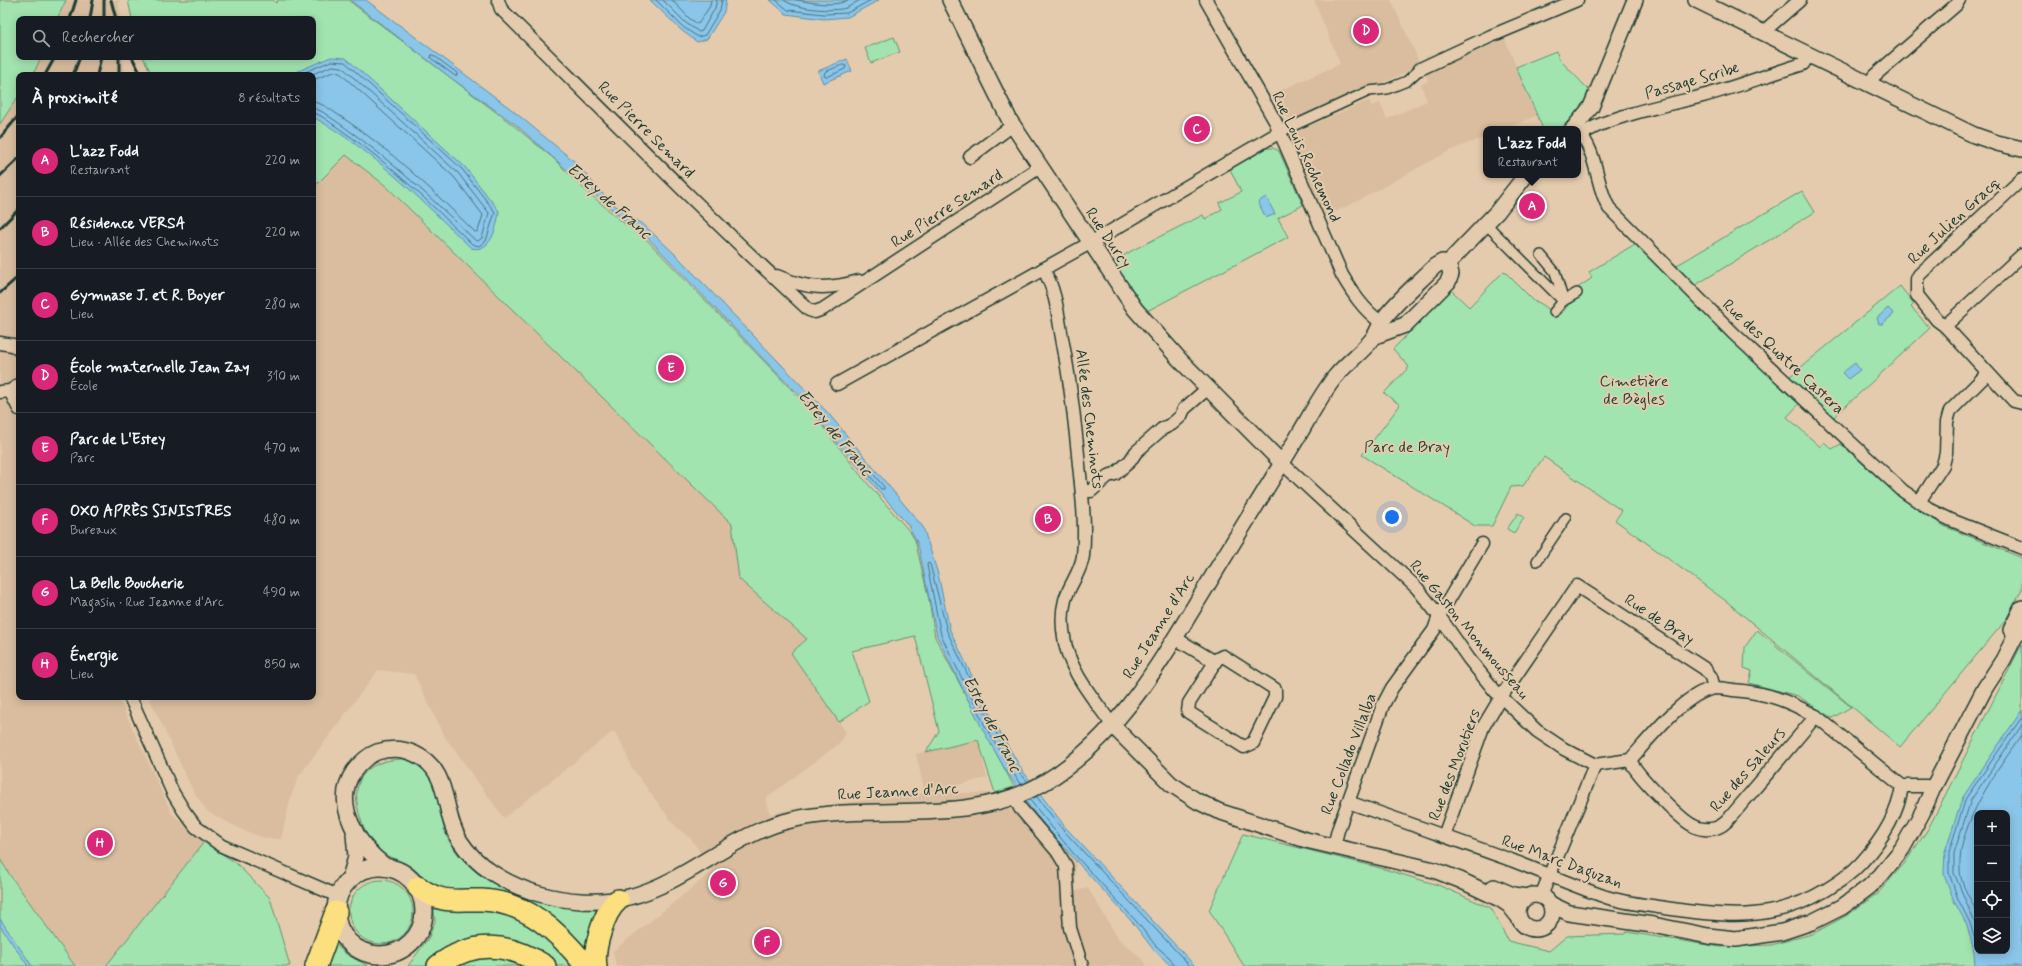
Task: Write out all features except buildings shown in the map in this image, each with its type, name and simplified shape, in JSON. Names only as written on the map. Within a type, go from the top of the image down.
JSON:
[{"type":"highway","points":[[418,887],[438,899],[482,900],[514,906],[552,928],[586,966]]},
{"type":"highway","points":[[596,966],[595,953],[600,935],[610,908],[618,900]]},
{"type":"highway","points":[[316,966],[337,904]]},
{"type":"highway","points":[[438,966],[446,959],[463,952],[486,946],[506,948],[530,956],[545,966]]},
{"type":"main road","points":[[368,954],[382,956],[396,953],[407,947],[417,937],[423,925],[425,912],[423,899],[418,887],[409,877],[398,870],[385,866],[366,869],[350,878],[337,904],[338,926],[345,939],[356,948],[368,954],[381,966]]},
{"type":"main road","points":[[402,966],[407,947]]},
{"type":"street","name":"Rue Pierre Semard","points":[[492,0],[499,4],[768,273],[809,310],[815,312],[870,278],[1040,167]]},
{"type":"street","name":"Rue Durcy","points":[[950,0],[995,94],[1013,125],[1089,243],[1135,309],[1153,331],[1282,463]]},
{"type":"street","name":"Rue Louis Rochemond","points":[[1206,0],[1280,132],[1342,275],[1355,295],[1375,318],[1381,322]]},
{"type":"street","points":[[837,384],[1089,243],[1280,132],[1369,92],[1387,89],[1406,81],[1420,70],[1491,36],[1577,0]]},
{"type":"street","points":[[1580,126],[1591,107],[1635,0]]},
{"type":"street","points":[[1696,0],[1808,56],[1974,135],[1997,143],[2022,149]]},
{"type":"street","points":[[1765,34],[1770,26],[1800,0]]},
{"type":"street","points":[[1870,85],[1874,76],[1958,2]]},
{"type":"street","name":"Passage Scribe","points":[[1581,131],[1586,131],[1634,114],[1694,98],[1803,64],[1808,56]]},
{"type":"street","points":[[970,157],[1013,125]]},
{"type":"street","name":"Rue des Quatre Castera","points":[[1581,136],[1589,147],[1604,199],[1614,214],[1750,349],[1903,491],[1951,520],[2022,548]]},
{"type":"street","name":"Rue Jeanne d'Arc","points":[[1448,263],[1486,224],[1524,178]]},
{"type":"street","name":"Rue Julien Gracq","points":[[2022,179],[1919,275],[1917,279],[1917,296],[1937,320],[1945,326],[2014,400],[2022,403]]},
{"type":"street","points":[[1486,224],[1563,301]]},
{"type":"street","points":[[1945,326],[2022,254]]},
{"type":"street","points":[[1541,255],[1555,272],[1563,301]]},
{"type":"street","name":"Rue Jeanne d'Arc","points":[[350,878],[356,857],[353,828],[345,803],[349,778],[356,767],[366,757],[379,751],[393,749],[407,750],[420,756],[432,765],[440,776],[444,788],[454,832],[462,845],[490,870],[509,882],[541,894],[587,902],[618,900],[652,890],[737,841],[759,830],[786,821],[836,813],[961,808],[1017,795],[1037,786],[1068,766],[1113,726],[1136,698],[1175,638],[1335,377],[1375,336],[1381,322],[1435,266],[1442,262],[1448,263]]},
{"type":"street","name":"Rue Jeanne d'Arc","points":[[1375,336],[1405,325],[1448,282],[1451,274],[1448,263]]},
{"type":"street","name":"Allée des Cheminots","points":[[1043,269],[1048,276],[1056,305],[1069,375],[1082,492],[1084,539],[1082,564],[1065,600],[1063,620],[1064,637],[1069,658],[1078,676],[1113,726]]},
{"type":"street","name":"Rue Pierre Semard","points":[[768,273],[798,285],[817,287],[832,287],[870,278]]},
{"type":"street","points":[[1554,312],[1563,301],[1577,293]]},
{"type":"street","points":[[0,343],[13,345],[16,348]]},
{"type":"street","points":[[1919,502],[1943,465],[1946,453],[1947,422],[1950,411],[1988,373]]},
{"type":"street","points":[[1082,492],[1091,491],[1108,476],[1115,474],[1151,438],[1180,416],[1184,409],[1208,388]]},
{"type":"street","points":[[10,389],[16,402]]},
{"type":"street","name":"Rue Gaston Monmousseau","points":[[1282,463],[1413,584],[1439,616],[1469,659],[1501,697],[1537,731],[1564,749],[1595,765]]},
{"type":"street","points":[[1537,561],[1566,518]]},
{"type":"street","points":[[1439,616],[1482,544]]},
{"type":"street","name":"Rue de Bray","points":[[1577,586],[1705,668],[1711,677],[1714,688]]},
{"type":"street","name":"Rue des Morutiers","points":[[1444,836],[1483,727],[1501,697],[1577,586]]},
{"type":"street","points":[[1517,915],[1519,904],[1526,897],[1531,895],[1546,900],[1564,912],[1609,920],[1652,925],[1708,936],[1736,939],[1768,935],[1805,925],[1842,907],[1881,875],[1893,862],[1913,832],[1933,788],[1984,688],[1997,657],[2022,608]]},
{"type":"street","name":"Rue Collado Villalba","points":[[1334,843],[1383,705],[1392,688],[1434,630],[1439,616]]},
{"type":"street","points":[[1984,688],[2002,660],[2022,622]]},
{"type":"street","points":[[1175,638],[1215,662]]},
{"type":"street","points":[[1219,657],[1226,658],[1275,690],[1275,697],[1251,746],[1244,747],[1188,712],[1189,703],[1215,662],[1219,657]]},
{"type":"street","points":[[1547,925],[1552,915],[1546,900],[1551,875],[1595,765],[1630,760],[1673,713],[1698,695],[1714,688],[1759,692],[1780,698],[1816,716],[1902,786],[1927,786],[1933,788]]},
{"type":"street","points":[[131,700],[173,793],[196,827],[222,846],[337,904]]},
{"type":"street","name":"Rue des Saleurs","points":[[1630,760],[1632,767],[1646,783],[1692,825],[1704,829],[1713,829],[1727,821],[1816,716]]},
{"type":"street","points":[[1113,726],[1157,772],[1179,790],[1224,814],[1306,840],[1334,843],[1448,867],[1509,893],[1526,897]]},
{"type":"street","name":"Rue Marc Daguzan","points":[[1348,802],[1619,900],[1720,916],[1746,916],[1776,912],[1815,897],[1846,878],[1872,851],[1887,829],[1896,811],[1902,786]]},
{"type":"street","points":[[1017,795],[1020,808],[1057,851],[1066,866],[1070,928],[1082,966]]},
{"type":"street","name":"Rue Jeanne d'Arc","points":[[353,828],[368,852],[385,866]]},
{"type":"street","points":[[1334,843],[1424,867],[1449,876],[1500,899],[1509,905],[1517,915],[1522,925],[1526,928],[1537,930],[1563,920],[1583,922],[1609,920]]},
{"type":"shaded area","points":[[66,0],[119,0],[120,16],[59,16]]},
{"type":"shaded area","points":[[1314,0],[1391,0],[1419,61],[1412,70],[1295,121],[1283,114],[1272,94],[1340,64]]},
{"type":"shaded area","points":[[1505,39],[1536,116],[1512,126],[1483,126],[1483,138],[1451,150],[1352,204],[1325,216],[1292,142],[1298,131],[1369,100],[1372,106],[1380,103],[1387,119],[1427,101],[1421,85],[1428,81],[1425,74]]},
{"type":"shaded area","points":[[40,60],[123,60],[124,72],[34,72]]},
{"type":"shaded area","points":[[16,100],[16,700],[119,700],[172,814],[204,842],[106,966],[75,966],[73,964],[0,859],[0,124]]},
{"type":"shaded area","points":[[346,155],[386,186],[732,524],[739,579],[807,639],[791,653],[846,732],[842,740],[836,746],[766,798],[770,814],[791,809],[922,793],[995,793],[1014,787],[1076,862],[1075,891],[1088,888],[1118,938],[1143,960],[1147,966],[616,966],[613,951],[713,871],[691,839],[675,826],[632,768],[622,744],[614,731],[504,818],[445,737],[414,674],[378,670],[299,776],[291,796],[281,839],[265,838],[244,831],[208,812],[193,791],[150,700],[316,700],[316,185]]},
{"type":"shaded area","points":[[978,740],[987,778],[925,793],[916,754]]},
{"type":"green space","points":[[0,0],[66,0],[58,16],[16,16],[16,60],[40,60],[34,72],[16,72],[16,100],[0,124]]},
{"type":"green space","points":[[128,0],[273,0],[276,3],[278,0],[348,0],[513,125],[553,158],[583,188],[625,224],[644,237],[816,415],[821,424],[862,477],[910,532],[915,540],[929,600],[935,637],[1014,787],[995,793],[978,740],[926,752],[939,731],[915,636],[852,651],[869,701],[839,722],[791,653],[807,639],[739,579],[732,524],[386,186],[346,155],[316,185],[316,72],[150,72],[144,60],[316,60],[316,16],[131,16]]},
{"type":"green space","points":[[894,37],[900,52],[871,63],[865,48]]},
{"type":"green space","points":[[1556,51],[1560,60],[1590,91],[1584,105],[1563,126],[1542,126],[1516,67]]},
{"type":"green space","points":[[1267,148],[1273,148],[1279,151],[1303,205],[1278,218],[1288,237],[1147,311],[1113,262],[1133,250],[1203,215],[1205,219],[1222,209],[1219,203],[1241,192],[1230,169]]},
{"type":"green space","points":[[1802,191],[1815,212],[1694,286],[1674,267]]},
{"type":"green space","name":"Cimetière de Bègles","points":[[1635,244],[1799,404],[1787,417],[1820,447],[1824,442],[1832,449],[1841,444],[1898,496],[1944,526],[2022,558],[2022,589],[2005,621],[1900,747],[1726,601],[1615,520],[1622,511],[1544,457],[1523,486],[1511,487],[1492,526],[1475,526],[1362,455],[1400,405],[1384,393],[1409,367],[1393,349],[1451,290],[1469,307],[1504,271],[1534,301],[1560,315],[1570,303],[1572,304],[1578,297],[1576,289],[1592,278],[1589,272]]},
{"type":"green space","points":[[1900,286],[1914,304],[1911,307],[1930,328],[1833,418],[1789,377]]},
{"type":"green space","points":[[1518,513],[1524,517],[1514,533],[1507,529]]},
{"type":"green space","points":[[1757,630],[1851,707],[1832,718],[1798,696],[1749,683],[1752,671],[1744,668],[1745,647]]},
{"type":"green space","points":[[2022,644],[2022,966],[1244,966],[1209,910],[1243,834],[1377,867],[1438,885],[1491,908],[1508,941],[1549,951],[1567,936],[1624,934],[1627,932],[1720,947],[1771,945],[1812,934],[1846,916],[1878,893],[1904,864],[1928,829]]},
{"type":"green space","points":[[403,759],[417,765],[427,773],[433,783],[442,821],[452,846],[465,862],[482,876],[500,887],[520,896],[541,902],[563,907],[605,910],[591,964],[556,926],[431,887],[411,866],[380,852],[374,846],[365,832],[357,807],[358,784],[362,776],[369,769],[378,764],[389,760]]},
{"type":"green space","points":[[204,842],[236,863],[270,898],[290,966],[106,966]]},
{"type":"green space","points":[[0,859],[10,875],[75,966],[0,966]]},
{"type":"green space","points":[[381,880],[399,886],[407,894],[413,912],[407,930],[399,938],[381,944],[363,938],[355,930],[349,912],[355,894],[363,886]]},
{"type":"green space","points":[[433,901],[531,918],[582,966],[557,966],[535,952],[504,942],[432,966],[408,966],[429,937],[435,921]]},
{"type":"green space","points":[[336,945],[346,954],[368,966],[321,966],[331,946]]},
{"type":"green space","points":[[476,956],[498,956],[530,966],[454,966]]},
{"type":"water","name":"Estey de Franc","points":[[350,0],[366,0],[511,109],[575,162],[608,200],[644,225],[676,255],[828,413],[923,527],[938,574],[950,630],[994,722],[1022,770],[1066,828],[1195,966],[1171,966],[1153,949],[1133,923],[1057,840],[1029,806],[1002,764],[983,730],[937,636],[919,549],[908,525],[834,439],[822,424],[818,413],[775,371],[646,236],[626,222],[516,125],[451,78]]},
{"type":"water","points":[[650,0],[726,0],[724,12],[707,39],[697,42],[681,30]]},
{"type":"water","points":[[770,0],[879,0],[848,17],[824,19],[786,14]]},
{"type":"water","points":[[331,57],[346,58],[465,167],[499,211],[495,231],[488,243],[484,247],[478,249],[471,248],[396,177],[356,145],[316,119],[316,72],[296,72]]},
{"type":"water","points":[[847,59],[852,71],[823,83],[818,71]]},
{"type":"water","points":[[1266,197],[1275,214],[1266,218],[1258,202]]},
{"type":"water","points":[[1888,308],[1894,314],[1882,324],[1879,324],[1877,318]]},
{"type":"water","points":[[1855,363],[1860,370],[1848,379],[1842,373]]},
{"type":"water","points":[[2022,710],[2022,966],[1975,966],[1974,954],[2010,954],[2010,810],[1974,810],[1974,952],[1967,925],[1954,901],[1944,874],[1945,851],[1963,797]]},
{"type":"water","points":[[0,919],[32,966],[28,966],[0,926]]},
{"type":"railway","points":[[71,16],[76,0]]},
{"type":"railway","points":[[90,16],[93,0]]},
{"type":"railway","points":[[104,0],[104,16]]},
{"type":"railway","points":[[111,0],[115,16]]},
{"type":"railway","points":[[47,72],[53,60]]},
{"type":"railway","points":[[74,72],[79,60]]},
{"type":"railway","points":[[98,72],[100,60]]},
{"type":"railway","points":[[119,60],[119,72]]},
{"type":"railway","points":[[134,60],[140,72]]},
{"type":"railway","points":[[0,138],[16,119]]},
{"type":"railway","points":[[0,176],[16,161]]},
{"type":"railway","points":[[0,228],[16,212]]},
{"type":"railway","points":[[0,293],[16,279]]},
{"type":"place","name":"École maternelle Jean Zay","points":[[1366,31]]},
{"type":"place","name":"Gymnase J. et R. Boyer","points":[[1197,129]]},
{"type":"place","name":"L'azz Fodd","points":[[1532,206]]},
{"type":"place","name":"Parc de L'Estey","points":[[671,368]]},
{"type":"place","name":"Résidence VERSA","points":[[1048,519]]},
{"type":"place","name":"Énergie","points":[[100,843]]},
{"type":"place","name":"La Belle Boucherie","points":[[723,883]]},
{"type":"place","name":"OXO APRÈS SINISTRES","points":[[767,942]]},
{"type":"park label","name":"Parc de Bray","points":[[1407,447]]}]
